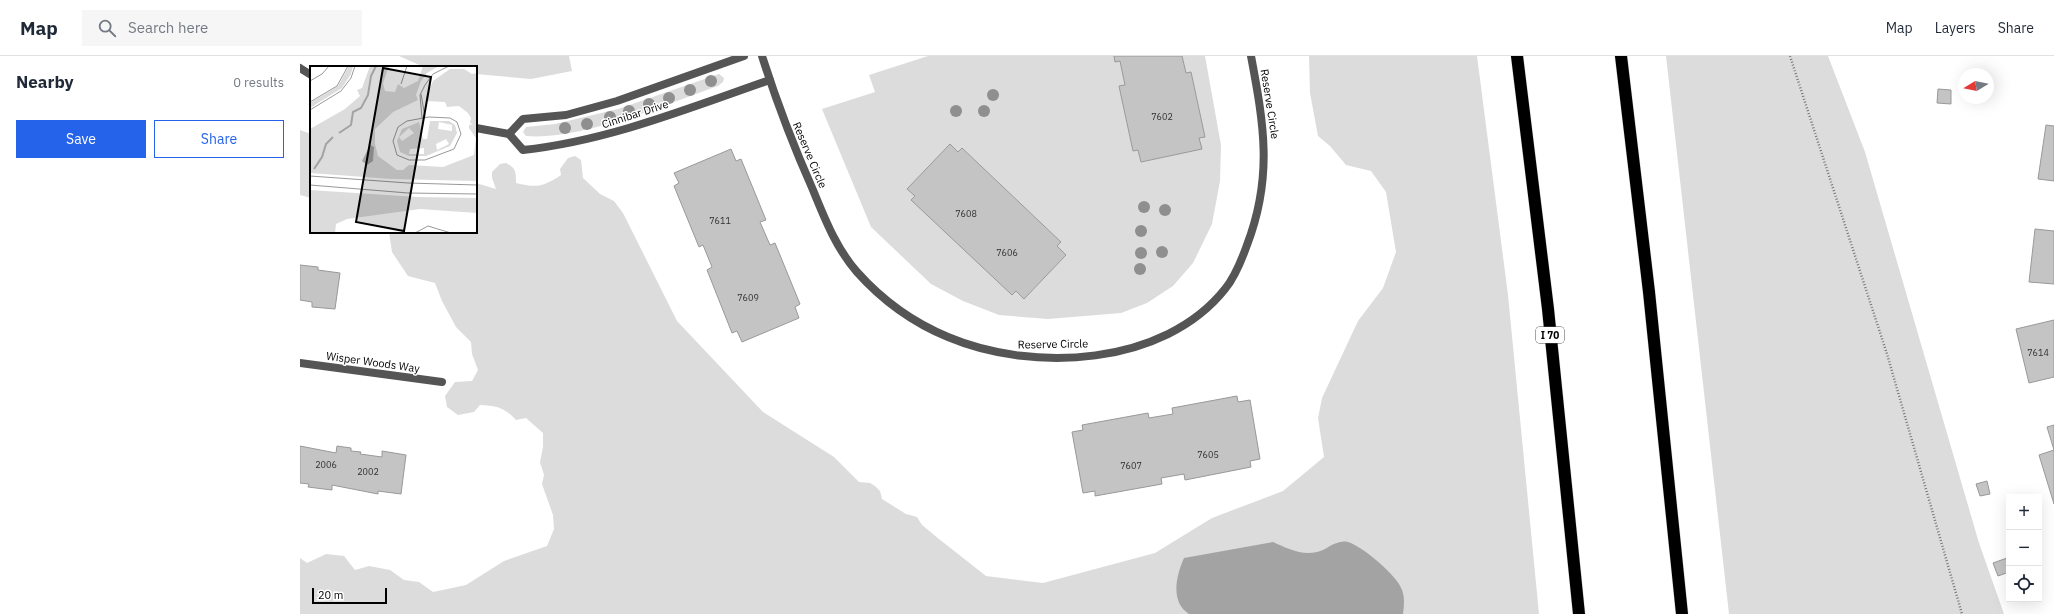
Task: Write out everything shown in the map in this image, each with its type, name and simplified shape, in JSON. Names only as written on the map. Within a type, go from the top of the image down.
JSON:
[{"type":"highway","name":"I 70","points":[[1517,56],[1548,308],[1579,614]]},
{"type":"highway","points":[[1621,56],[1649,292],[1682,614]]},
{"type":"street","name":"Cinnibar Drive","points":[[744,56],[617,101],[566,114],[522,120],[510,134],[523,150],[571,143],[622,130],[770,80]]},
{"type":"street","name":"Reserve Circle","points":[[762,56],[782,118],[836,244],[857,272],[882,296],[920,324],[949,338],[979,348],[1012,356],[1079,357],[1121,351],[1152,342],[1182,328],[1204,312],[1227,288],[1244,254],[1257,219],[1263,183],[1265,147],[1262,113],[1251,56]]},
{"type":"street","points":[[300,68],[310,73]]},
{"type":"street","points":[[477,128],[510,134]]},
{"type":"street","name":"Wisper Woods Way","points":[[300,363],[442,382]]},
{"type":"path","points":[[1790,56],[1887,354],[1962,614]]},
{"type":"shaded area","points":[[399,56],[569,56],[572,71],[531,79],[477,74],[477,66],[422,66]]},
{"type":"shaded area","points":[[928,56],[1114,56],[1120,61],[1125,85],[1119,86],[1133,151],[1138,150],[1141,162],[1201,149],[1199,138],[1205,136],[1191,72],[1186,73],[1182,56],[1205,56],[1221,145],[1220,181],[1212,224],[1193,263],[1173,286],[1147,303],[1121,313],[1048,319],[999,315],[963,301],[931,284],[871,227],[822,109],[875,92],[869,75]],"holes":[[[950,144],[958,152],[962,148],[1061,242],[1057,246],[1066,255],[1024,299],[908,189]]]},
{"type":"shaded area","points":[[1309,56],[1477,56],[1508,295],[1539,614],[300,614],[300,558],[307,563],[326,554],[344,556],[355,570],[369,566],[390,570],[404,580],[419,582],[433,592],[466,585],[504,561],[547,546],[554,529],[553,515],[542,484],[544,475],[540,462],[543,447],[543,433],[526,418],[516,420],[508,412],[500,408],[480,405],[474,412],[458,415],[447,407],[445,396],[455,382],[472,381],[478,370],[472,354],[471,342],[456,327],[442,301],[435,283],[408,276],[392,252],[389,233],[477,233],[477,183],[496,189],[492,178],[492,172],[500,164],[506,163],[515,171],[516,183],[534,186],[549,182],[561,175],[560,169],[568,158],[575,156],[581,160],[583,178],[600,194],[614,201],[623,213],[677,321],[763,412],[834,457],[859,482],[870,483],[875,486],[880,491],[882,499],[906,514],[917,517],[922,525],[986,576],[1043,583],[1155,553],[1212,518],[1283,491],[1324,457],[1318,418],[1322,398],[1358,321],[1383,288],[1396,252],[1386,192],[1371,171],[1346,165],[1330,146],[1318,136],[1310,93]]},
{"type":"shaded area","points":[[1666,56],[1828,56],[1865,152],[1979,543],[2004,614],[1729,614]]},
{"type":"shaded area","points":[[719,74],[724,78],[723,82],[718,86],[622,120],[571,133],[547,136],[526,136],[523,132],[526,127],[555,124],[618,109]]},
{"type":"shaded area","points":[[300,130],[310,134],[310,198],[300,195]]},
{"type":"shaded area","points":[[1344,541],[1362,549],[1379,562],[1399,584],[1404,596],[1403,614],[1189,614],[1183,609],[1179,603],[1176,588],[1184,558],[1273,542],[1294,551],[1305,553],[1321,551],[1336,543]]},
{"type":"building","points":[[1114,56],[1182,56],[1186,73],[1191,72],[1205,137],[1199,138],[1202,149],[1141,162],[1138,150],[1133,151],[1119,86],[1125,85],[1120,61],[1115,62]]},
{"type":"building","points":[[1938,89],[1951,90],[1951,104],[1937,103]]},
{"type":"building","points":[[2046,125],[2054,126],[2054,181],[2038,179]]},
{"type":"building","points":[[950,144],[958,152],[962,148],[1061,242],[1057,246],[1066,255],[1024,299],[1016,291],[1012,295],[911,200],[915,196],[907,189]]},
{"type":"building","points":[[731,149],[736,161],[741,159],[766,220],[760,222],[770,245],[775,243],[800,304],[795,307],[799,318],[742,342],[737,331],[732,333],[707,270],[712,267],[703,245],[699,247],[674,186],[679,183],[674,173]]},
{"type":"building","points":[[2035,229],[2054,231],[2054,284],[2029,282]]},
{"type":"building","points":[[300,265],[318,267],[318,270],[340,273],[335,309],[312,307],[312,302],[300,300]]},
{"type":"building","points":[[2054,320],[2054,377],[2029,383],[2016,329]]},
{"type":"building","points":[[1237,396],[1238,402],[1250,400],[1260,459],[1250,461],[1251,467],[1185,480],[1184,474],[1161,478],[1162,484],[1095,496],[1095,491],[1083,493],[1072,432],[1083,430],[1082,425],[1148,413],[1149,418],[1173,414],[1172,408]]},
{"type":"building","points":[[2054,425],[2054,450],[2047,427]]},
{"type":"building","points":[[300,446],[336,453],[337,446],[351,448],[351,451],[361,452],[360,454],[382,457],[382,451],[406,455],[401,494],[378,491],[378,494],[332,485],[332,490],[308,487],[309,484],[300,483]]},
{"type":"building","points":[[2054,450],[2054,504],[2039,455]]},
{"type":"building","points":[[1987,481],[1990,494],[1980,496],[1976,484]]},
{"type":"building","points":[[2006,558],[2006,573],[1998,576],[1993,563]]}]
